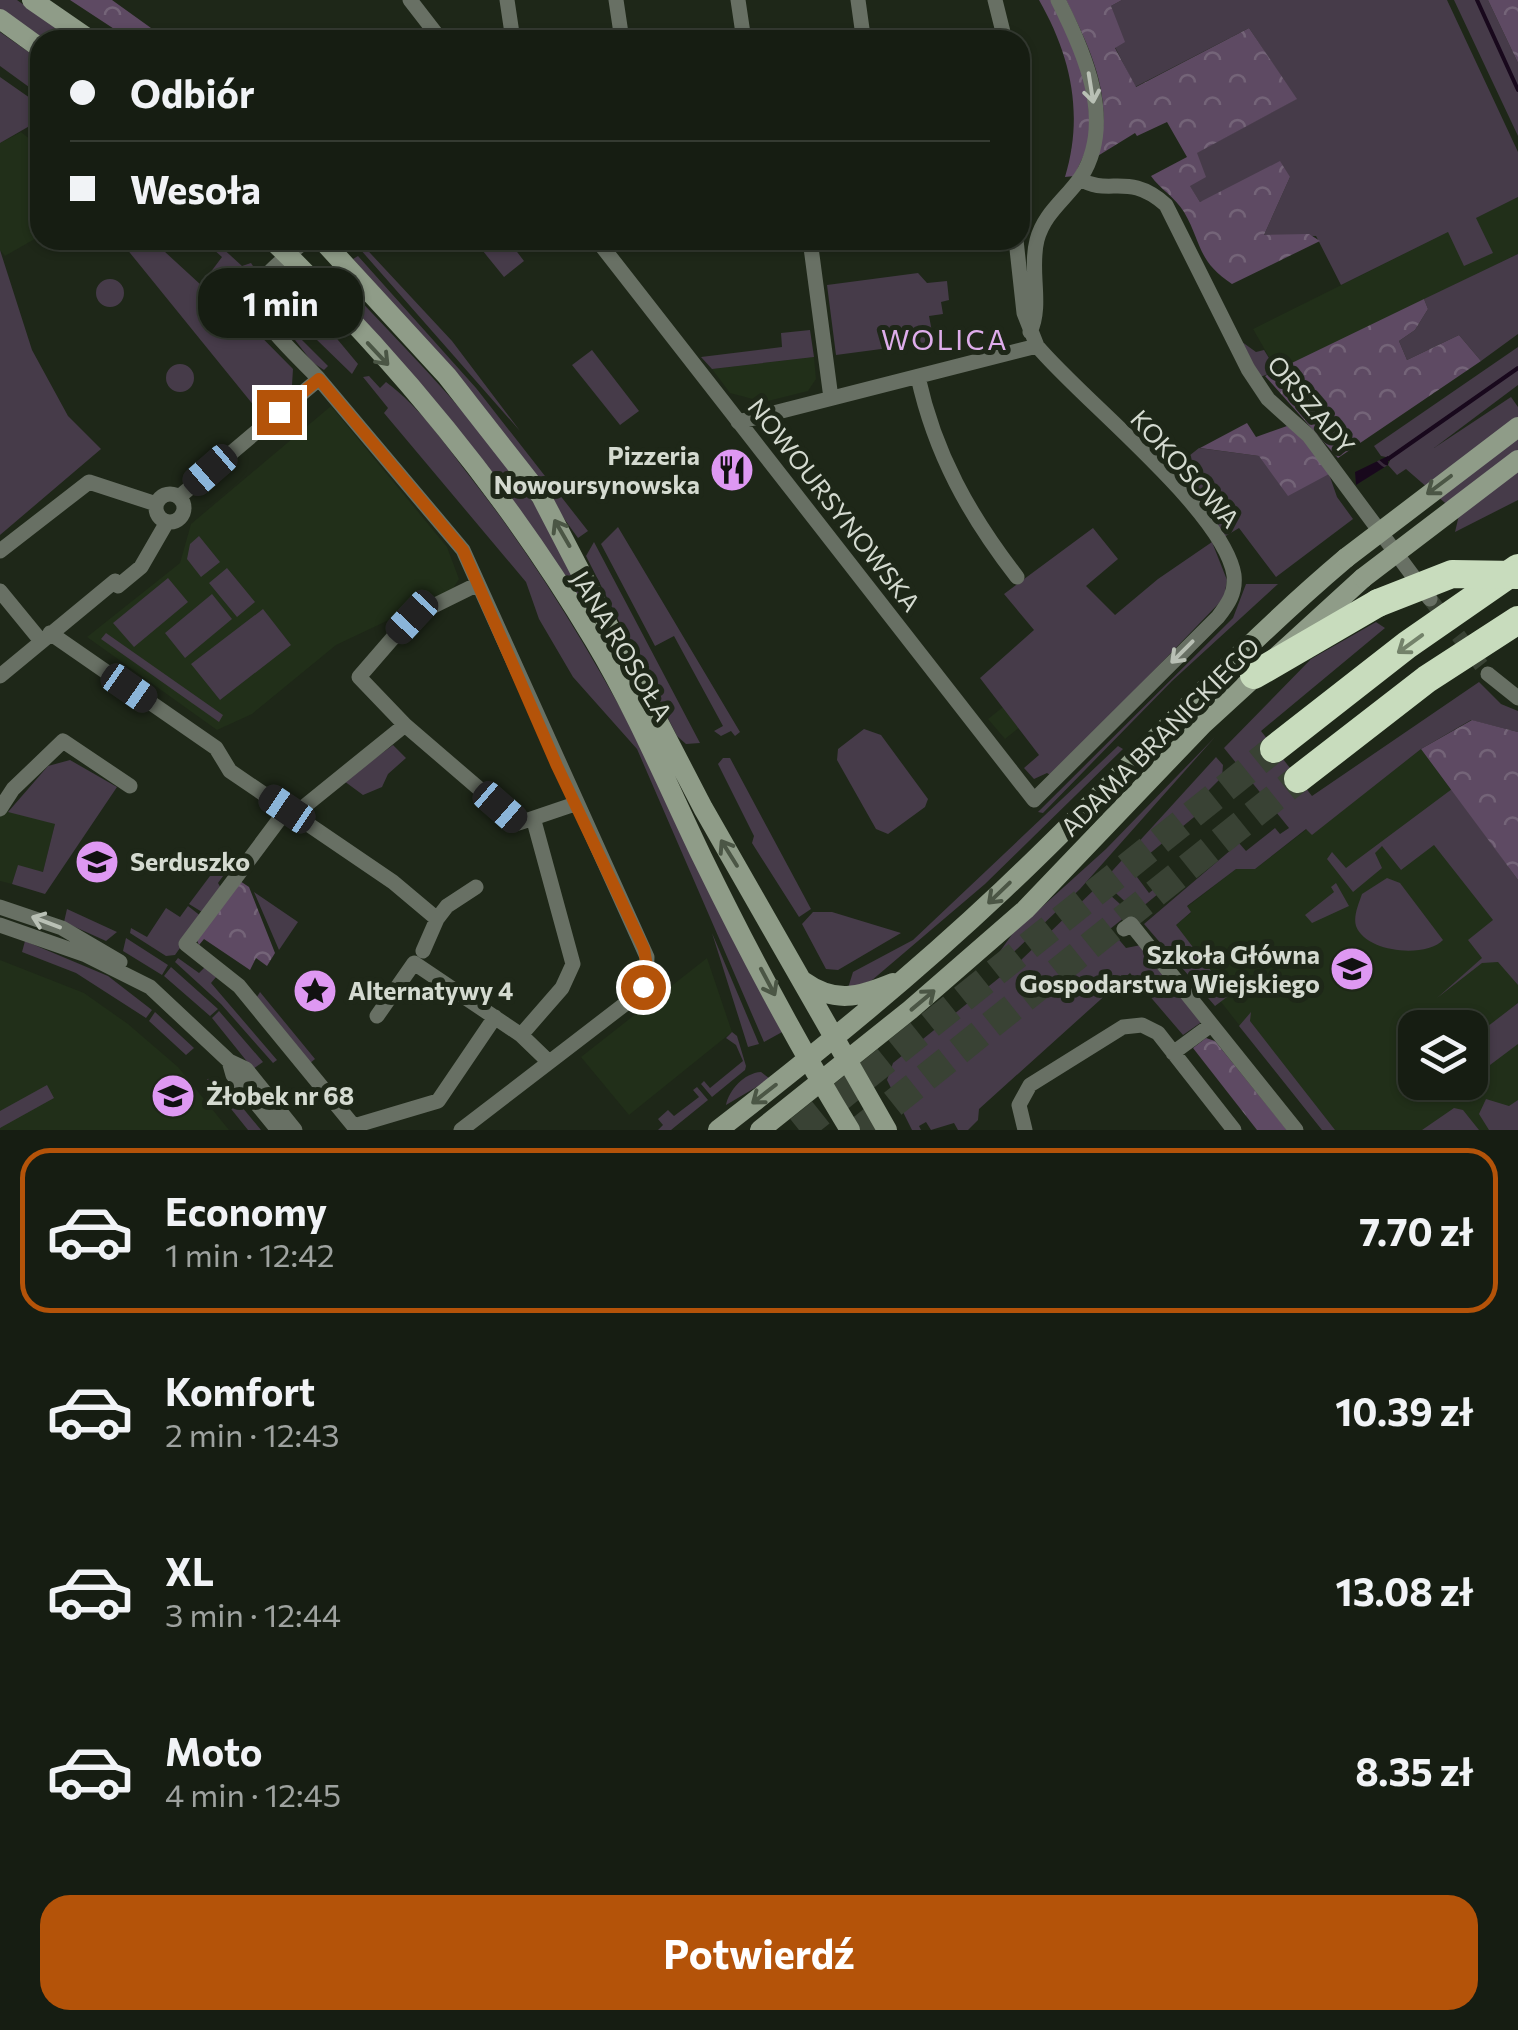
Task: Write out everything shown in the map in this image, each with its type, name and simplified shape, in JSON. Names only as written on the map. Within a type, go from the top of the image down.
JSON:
[{"type":"highway","points":[[1254,675],[1371,591],[1452,574],[1518,572]]},
{"type":"highway","points":[[1274,749],[1393,655],[1518,572]]},
{"type":"highway","points":[[1298,779],[1427,679],[1518,620]]},
{"type":"main road","points":[[32,0],[76,30]]},
{"type":"main road","points":[[0,20],[30,41]]},
{"type":"main road","name":"JANA ROSOŁA","points":[[283,250],[409,387],[502,502],[593,638],[658,757],[710,871],[850,1130]]},
{"type":"main road","name":"JANA ROSOŁA","points":[[331,250],[447,376],[541,496],[702,808],[887,1130]]},
{"type":"main road","name":"ADAMA BRANICKIEGO","points":[[718,1130],[913,974],[1007,886],[1221,670],[1346,558],[1518,427]]},
{"type":"main road","points":[[1371,591],[1518,460]]},
{"type":"main road","name":"ADAMA BRANICKIEGO","points":[[760,1130],[848,1061],[1025,910],[1254,675]]},
{"type":"main road","name":"ADAMA BRANICKIEGO","points":[[803,982],[826,994],[853,997],[913,974]]},
{"type":"street","points":[[410,0],[433,30]]},
{"type":"street","points":[[507,0],[512,30]]},
{"type":"street","points":[[616,0],[620,30]]},
{"type":"street","points":[[738,0],[742,30]]},
{"type":"street","points":[[858,0],[862,30]]},
{"type":"street","points":[[995,0],[1002,30]]},
{"type":"street","points":[[1034,339],[1034,263],[1040,232],[1080,178],[1094,142],[1094,99],[1086,62],[1058,0]]},
{"type":"street","name":"ORSZADY","points":[[1080,178],[1089,184],[1143,186],[1166,205],[1248,369],[1268,398],[1309,436],[1430,599]]},
{"type":"street","points":[[295,250],[259,287],[255,307],[463,550],[644,949],[648,972],[638,994],[461,1130]]},
{"type":"street","name":"NOWOURSYNOWSKA","points":[[604,250],[1034,800]]},
{"type":"street","points":[[811,250],[831,398]]},
{"type":"street","points":[[1018,250],[1034,339]]},
{"type":"street","points":[[738,422],[918,377],[1034,339]]},
{"type":"street","name":"KOKOSOWA","points":[[1034,339],[1207,524],[1230,562],[1234,584],[1229,603],[1218,617],[1034,800]]},
{"type":"street","points":[[918,377],[950,475],[976,526],[1017,577]]},
{"type":"street","points":[[167,522],[158,516],[156,504],[163,495],[180,497],[319,379]]},
{"type":"street","points":[[0,552],[88,482],[156,504]]},
{"type":"street","points":[[0,676],[114,581],[118,586],[137,571],[167,522],[182,516],[184,506],[180,497]]},
{"type":"street","points":[[476,584],[412,617],[359,677],[405,725],[519,823],[575,804]]},
{"type":"street","points":[[0,591],[46,637],[216,748],[230,771],[437,919]]},
{"type":"street","points":[[1488,674],[1518,698]]},
{"type":"street","points":[[405,725],[291,811],[186,944],[239,986],[356,1128],[438,1101],[495,1018]]},
{"type":"street","points":[[0,809],[13,789],[64,741],[130,786]]},
{"type":"street","points":[[521,1035],[562,988],[573,966],[534,821]]},
{"type":"street","points":[[377,1016],[419,957],[437,919],[447,906],[476,887]]},
{"type":"street","points":[[0,907],[92,943],[183,1014],[228,1061],[246,1069],[295,1130]]},
{"type":"street","points":[[1124,929],[1131,924],[1160,956],[1210,1025],[1296,1130]]},
{"type":"street","points":[[0,925],[86,955],[146,984]]},
{"type":"street","points":[[419,957],[521,1035],[549,1062]]},
{"type":"street","points":[[1174,1052],[1210,1025]]},
{"type":"street","points":[[1026,1130],[1019,1105],[1030,1086],[1123,1027],[1148,1027],[1174,1052],[1234,1130]]},
{"type":"street","points":[[228,1061],[233,1075],[278,1130]]},
{"type":"shaded area","points":[[0,0],[17,0],[59,30],[30,31],[0,10]]},
{"type":"shaded area","points":[[1122,0],[1447,0],[1518,152],[1518,197],[1476,218],[1493,253],[1464,266],[1448,232],[1341,285],[1316,236],[1264,235],[1290,177],[1200,202],[1189,185],[1196,153],[1296,99],[1249,28],[1135,87],[1115,47],[1111,6]]},
{"type":"shaded area","points":[[1454,0],[1488,0],[1518,63],[1518,136]]},
{"type":"shaded area","points":[[0,32],[30,53],[30,88],[0,66]]},
{"type":"shaded area","points":[[0,77],[30,98],[30,126],[0,143]]},
{"type":"shaded area","points":[[21,132],[30,139],[30,242],[5,256],[0,250],[0,143]]},
{"type":"shaded area","points":[[1518,197],[1518,254],[1277,371],[1253,329]]},
{"type":"shaded area","points":[[0,250],[32,350],[68,416],[101,449],[0,535]]},
{"type":"shaded area","points":[[128,250],[163,250],[201,285],[222,257],[214,250],[225,250],[242,266],[251,263],[255,269],[229,304],[293,369],[292,385],[259,412]]},
{"type":"shaded area","points":[[361,250],[367,250],[452,341],[520,431]]},
{"type":"shaded area","points":[[482,250],[516,250],[524,261],[504,277]]},
{"type":"shaded area","points":[[1518,254],[1518,334],[1481,361],[1459,335],[1407,360],[1399,341],[1415,330],[1428,309],[1424,299]]},
{"type":"shaded area","points":[[358,256],[476,388],[588,531],[578,538],[476,397],[353,259]]},
{"type":"shaded area","points":[[918,273],[927,283],[947,281],[949,300],[941,302],[943,314],[929,316],[934,342],[836,355],[827,285]]},
{"type":"shaded area","points":[[336,275],[451,398],[505,463],[560,544],[601,629],[328,283]]},
{"type":"shaded area","points":[[110,279],[120,283],[124,293],[120,303],[110,307],[100,303],[96,293],[100,283]]},
{"type":"shaded area","points":[[277,289],[293,307],[292,330],[328,366],[324,370],[312,362],[271,309],[269,300]]},
{"type":"shaded area","points":[[308,304],[358,364],[352,374],[316,339]]},
{"type":"shaded area","points":[[810,330],[814,357],[712,369],[701,357],[782,347],[781,333]]},
{"type":"shaded area","points":[[1231,334],[1256,352],[1264,350],[1277,371],[1260,377]]},
{"type":"shaded area","points":[[1518,347],[1518,385],[1434,448],[1511,397],[1518,407],[1518,500],[1455,532],[1459,515],[1406,469],[1397,475],[1388,465],[1391,458],[1381,456],[1374,446]]},
{"type":"shaded area","points":[[592,350],[639,411],[620,425],[572,365]]},
{"type":"shaded area","points":[[814,357],[816,379],[808,391],[764,402],[730,393],[712,369]]},
{"type":"shaded area","points":[[180,364],[190,368],[194,378],[190,388],[180,392],[170,388],[166,378],[170,368]]},
{"type":"shaded area","points":[[369,376],[380,388],[386,382],[399,392],[432,427],[518,542],[562,609],[678,817],[784,1031],[764,1042],[637,749],[573,677],[539,619],[526,582],[384,413],[388,408],[363,377]]},
{"type":"shaded area","points":[[331,406],[447,547],[459,579],[452,590],[336,645],[252,714],[217,730],[87,637],[180,563],[191,524]]},
{"type":"shaded area","points":[[1199,448],[1259,456],[1329,474],[1337,497],[1353,519],[1276,577],[1239,528],[1224,537],[1170,471]]},
{"type":"shaded area","points":[[618,527],[740,732],[735,736],[731,731],[721,736],[714,731],[723,726],[674,636],[655,646],[601,544]]},
{"type":"shaded area","points":[[1093,528],[1118,559],[1086,586],[1115,615],[1212,542],[1227,580],[1224,598],[1052,776],[1047,773],[1034,779],[1024,768],[1039,755],[980,678],[1034,630],[1004,594]]},
{"type":"shaded area","points":[[199,536],[220,562],[201,577],[187,559],[190,544]]},
{"type":"shaded area","points":[[594,542],[700,743],[686,744],[677,736],[586,556]]},
{"type":"shaded area","points":[[227,568],[255,602],[237,617],[209,583]]},
{"type":"shaded area","points":[[168,578],[188,602],[134,647],[113,623]]},
{"type":"shaded area","points":[[1246,584],[1278,584],[1172,681],[1043,813],[1038,812],[1233,618]]},
{"type":"shaded area","points":[[212,594],[232,619],[185,658],[165,633]]},
{"type":"shaded area","points":[[263,609],[291,645],[220,700],[191,664]]},
{"type":"shaded area","points":[[1376,622],[1385,628],[1261,731],[1312,796],[1479,682],[1501,704],[1518,711],[1518,732],[1471,720],[1421,749],[1312,835],[1306,829],[1255,869],[1236,869],[1187,906],[1191,912],[1176,925],[1225,989],[1235,991],[1215,1006],[1144,924],[1239,843],[1246,851],[1275,828],[1280,834],[1289,828],[1224,748],[1311,659]]},
{"type":"shaded area","points":[[106,633],[223,715],[219,722],[101,639]]},
{"type":"shaded area","points":[[1003,707],[1020,727],[1005,739],[988,719]]},
{"type":"shaded area","points":[[864,729],[881,735],[928,799],[925,807],[888,834],[876,829],[837,760],[838,749]]},
{"type":"shaded area","points":[[1215,737],[1080,889],[998,967],[991,964],[1013,933],[1106,849]]},
{"type":"shaded area","points":[[393,745],[406,758],[388,774],[382,787],[363,795],[344,781]]},
{"type":"shaded area","points":[[1118,746],[1123,749],[985,884],[871,981],[848,988],[853,972],[913,940]]},
{"type":"shaded area","name":"Szkoła Główna Gospodarstwa Wiejskiego","points":[[1421,749],[1518,880],[1518,1130],[1322,1130],[1221,1002],[1215,1006],[1161,936],[1191,913],[1187,907],[1237,868],[1255,869],[1307,829],[1312,834]]},
{"type":"shaded area","points":[[1216,757],[1223,765],[1222,777],[1194,805],[1199,813],[1131,869],[1149,893],[1154,889],[1158,894],[1136,912],[1103,881]]},
{"type":"shaded area","points":[[723,758],[730,758],[811,909],[799,917],[752,843],[754,836],[718,764]]},
{"type":"shaded area","points":[[70,760],[117,787],[45,894],[12,884],[18,865],[43,872],[55,824],[8,812],[48,766]]},
{"type":"shaded area","points":[[1452,789],[1518,880],[1518,985],[1498,962],[1482,963],[1437,998],[1482,958],[1468,940],[1493,920],[1434,845],[1401,870],[1382,846],[1375,853],[1382,868],[1353,892],[1327,859],[1332,852],[1346,868]]},
{"type":"shaded area","points":[[0,807],[55,824],[43,872],[18,866],[12,884],[0,881]]},
{"type":"shaded area","points":[[228,852],[236,858],[218,883],[222,890],[202,912],[189,904]]},
{"type":"shaded area","points":[[1387,878],[1400,883],[1443,940],[1435,946],[1411,951],[1383,947],[1362,935],[1355,918],[1362,894]]},
{"type":"shaded area","points":[[1336,883],[1349,906],[1312,923],[1305,915],[1334,892],[1331,887]]},
{"type":"shaded area","points":[[1099,885],[1130,913],[1110,929],[1126,948],[1141,945],[1203,1021],[1183,1035],[1130,973],[979,1109],[978,1120],[968,1130],[958,1130],[954,1123],[931,1130],[926,1122],[919,1126],[921,1130],[912,1130],[887,1080],[893,1063],[1019,962]]},
{"type":"shaded area","points":[[254,892],[298,922],[279,950]]},
{"type":"shaded area","points":[[188,906],[202,917],[175,955],[166,956],[130,933],[131,928],[147,937],[166,908],[180,917]]},
{"type":"shaded area","points":[[67,909],[117,932],[106,941],[64,922]]},
{"type":"shaded area","points":[[813,912],[832,912],[901,933],[838,970],[826,969],[802,924]]},
{"type":"shaded area","points":[[712,933],[759,1044],[748,1047]]},
{"type":"shaded area","points":[[126,938],[168,965],[162,975],[123,951]]},
{"type":"shaded area","points":[[25,941],[108,976],[152,1010],[146,1018],[76,973],[22,952]]},
{"type":"shaded area","points":[[178,958],[199,973],[205,967],[217,976],[211,983],[277,1060],[273,1063],[221,1004],[175,962]]},
{"type":"shaded area","points":[[707,958],[732,1032],[629,1115],[581,1057]]},
{"type":"shaded area","points":[[0,960],[84,993],[128,1024],[178,1067],[229,1130],[0,1130]]},
{"type":"shaded area","points":[[171,967],[218,1009],[210,1016],[164,976]]},
{"type":"shaded area","points":[[260,992],[315,1059],[309,1064],[255,1000]]},
{"type":"shaded area","points":[[1518,1003],[1518,1044],[1488,1066],[1488,1026]]},
{"type":"shaded area","points":[[219,1011],[263,1062],[253,1069],[212,1018]]},
{"type":"shaded area","points":[[155,1012],[194,1048],[186,1055],[149,1021]]},
{"type":"shaded area","points":[[1251,1012],[1250,1021],[1335,1130],[1322,1130],[1239,1026]]},
{"type":"shaded area","points":[[732,1032],[737,1036],[746,1066],[745,1070],[712,1097],[701,1084],[704,1081],[710,1088],[743,1061],[736,1045],[726,1038]]},
{"type":"shaded area","points":[[761,1072],[770,1079],[726,1105],[738,1083]]},
{"type":"shaded area","points":[[218,1078],[261,1130],[248,1130],[207,1079]]},
{"type":"shaded area","points":[[47,1085],[54,1098],[0,1128],[0,1111]]},
{"type":"shaded area","points":[[697,1087],[708,1100],[671,1130],[658,1130],[663,1125],[658,1119],[668,1110],[674,1116],[699,1097],[693,1090]]},
{"type":"shaded area","points":[[1486,1100],[1509,1106],[1518,1100],[1518,1130],[1489,1130],[1479,1114]]},
{"type":"shaded area","points":[[1454,1108],[1463,1110],[1479,1130],[1422,1130]]},
{"type":"green space","points":[[70,0],[112,0],[151,28],[116,30]]},
{"type":"green space","points":[[1039,0],[1054,0],[1086,73],[1091,140],[1074,176],[1065,177],[1073,131],[1071,86],[1059,42]]},
{"type":"green space","points":[[1066,0],[1122,0],[1111,6],[1125,42],[1115,48],[1136,87],[1249,28],[1297,99],[1197,153],[1206,177],[1190,186],[1200,202],[1280,161],[1290,177],[1264,235],[1309,234],[1320,241],[1232,284],[1221,276],[1206,259],[1180,207],[1151,176],[1187,157],[1167,122],[1137,136],[1135,133],[1096,157],[1102,137],[1102,96],[1092,57]]},
{"type":"green space","points":[[1488,0],[1518,0],[1518,63]]},
{"type":"green space","points":[[1424,299],[1428,309],[1415,330],[1399,341],[1407,360],[1459,335],[1481,361],[1338,458],[1265,376]]},
{"type":"green space","points":[[1247,423],[1256,437],[1287,426],[1308,442],[1329,474],[1288,496],[1259,456],[1200,448]]},
{"type":"green space","points":[[1472,720],[1518,732],[1518,880],[1421,749]]},
{"type":"green space","points":[[240,881],[249,887],[275,953],[267,966],[256,958],[250,970],[204,939],[199,945],[196,938]]},
{"type":"green space","points":[[1206,1038],[1215,1041],[1287,1130],[1257,1130],[1193,1048]]},
{"type":"water","points":[[1388,456],[1388,465],[1356,485],[1355,472]]},
{"type":"waterway","points":[[1477,0],[1518,90]]},
{"type":"waterway","points":[[1388,459],[1518,368]]},
{"type":"tunnel","points":[[1430,599],[1488,674]]},
{"type":"tunnel","points":[[799,1130],[1274,749]]},
{"type":"tunnel","points":[[860,1130],[1298,779]]},
{"type":"place","name":"Pizzeria Nowoursynowska","points":[[732,470]]},
{"type":"place","name":"Serduszko","points":[[97,862]]},
{"type":"place","name":"Szkoła Główna Gospodarstwa Wiejskiego","points":[[1352,969]]},
{"type":"place","name":"Alternatywy 4","points":[[315,991]]},
{"type":"place","name":"Żłobek nr 68","points":[[173,1096]]},
{"type":"district","name":"WOLICA","points":[[945,340]]},
{"type":"route","points":[[279,412],[319,379],[463,550],[557,766],[644,949],[648,972],[643,987]]}]
